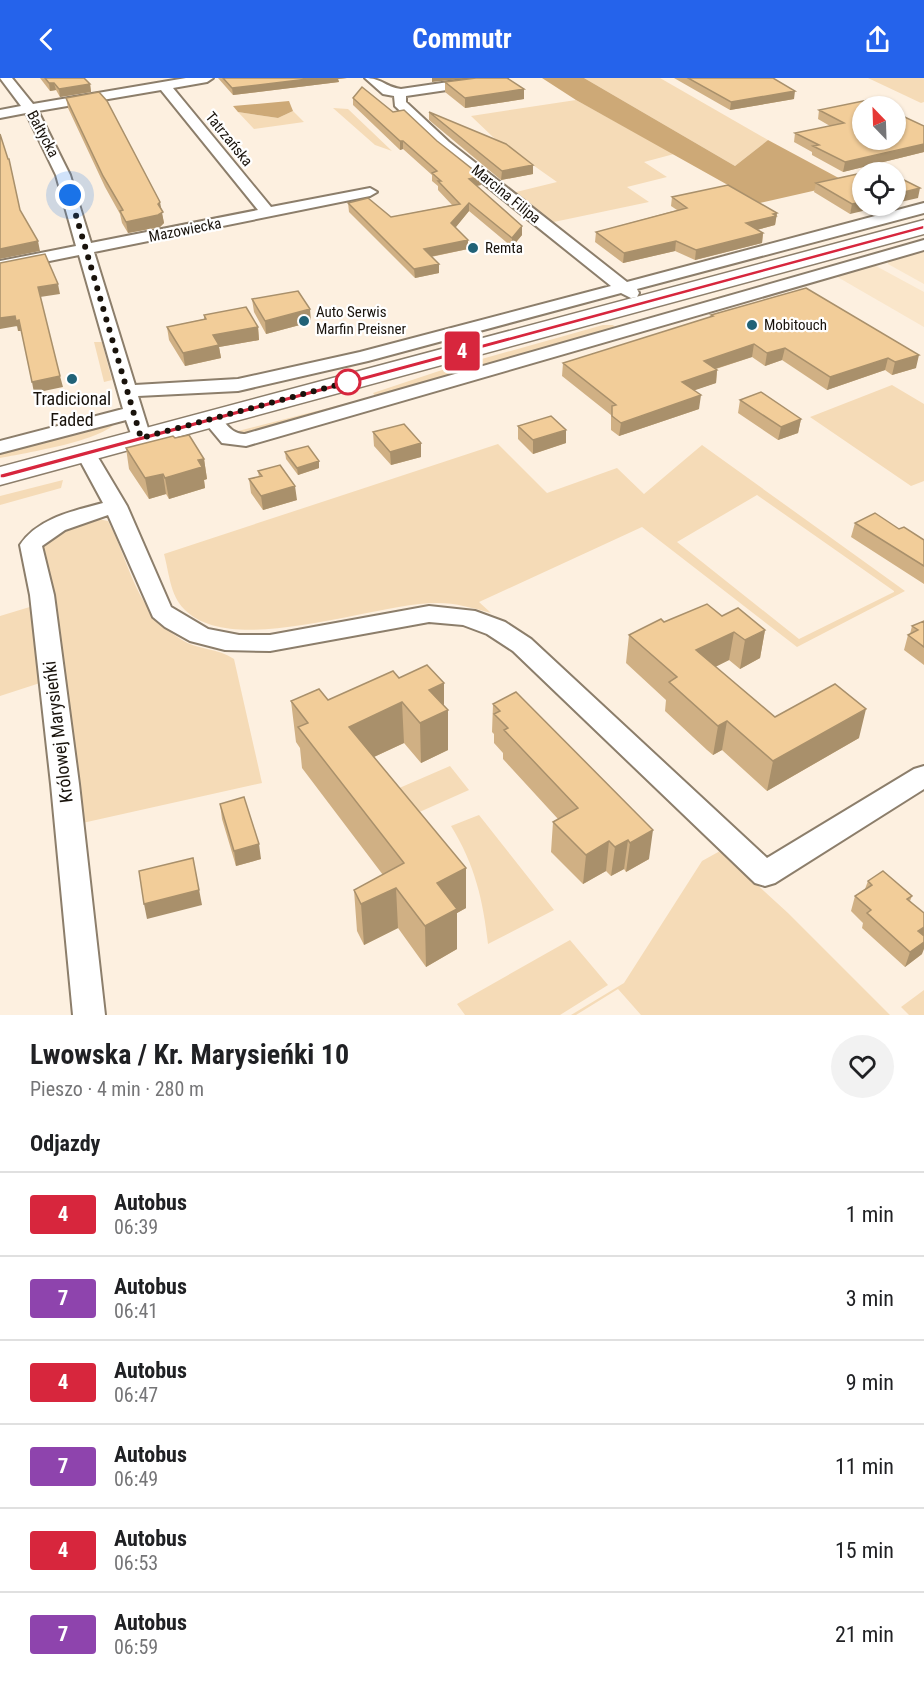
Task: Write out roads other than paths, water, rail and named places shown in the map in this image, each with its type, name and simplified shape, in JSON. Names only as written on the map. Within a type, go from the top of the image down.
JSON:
[{"type":"main road","points":[[0,476],[86,453],[137,425],[212,419],[567,313],[608,312],[924,227]]},
{"type":"street","name":"Bałtycka","points":[[6,78],[30,109],[63,175],[137,425]]},
{"type":"street","points":[[0,114],[207,78]]},
{"type":"street","points":[[371,78],[387,91],[402,93],[501,78]]},
{"type":"street","name":"Tatrzańska","points":[[164,85],[269,214]]},
{"type":"street","name":"Marcina Filipa","points":[[402,93],[399,98],[400,103],[444,145],[623,287]]},
{"type":"street","name":"Mazowiecka","points":[[0,266],[370,192]]},
{"type":"street","points":[[212,419],[227,439],[246,440],[630,328],[874,240],[924,208]]},
{"type":"street","points":[[567,313],[623,287],[802,240],[874,240],[924,245]]},
{"type":"street","points":[[802,240],[826,254]]},
{"type":"street","points":[[737,257],[760,271]]},
{"type":"street","points":[[684,271],[707,286]]},
{"type":"street","points":[[623,287],[644,303]]},
{"type":"street","points":[[608,312],[630,328]]},
{"type":"street","points":[[126,392],[238,385],[392,350],[504,330]]},
{"type":"street","points":[[0,447],[137,425]]},
{"type":"street","points":[[86,453],[116,506],[161,611],[176,624],[197,636],[221,642],[270,643],[429,614],[466,617],[496,628],[522,645],[765,874],[924,776]]},
{"type":"street","name":"Królowej Marysieńki","points":[[89,1015],[65,784],[42,595],[31,545],[36,536],[58,525],[116,506]]},
{"type":"place","name":"Remta","points":[[473,248]]},
{"type":"place","name":"Auto Serwis Marfin Preisner","points":[[304,321]]},
{"type":"place","name":"Mobitouch","points":[[752,325]]},
{"type":"place","name":"Tradicional Faded","points":[[72,379]]}]
